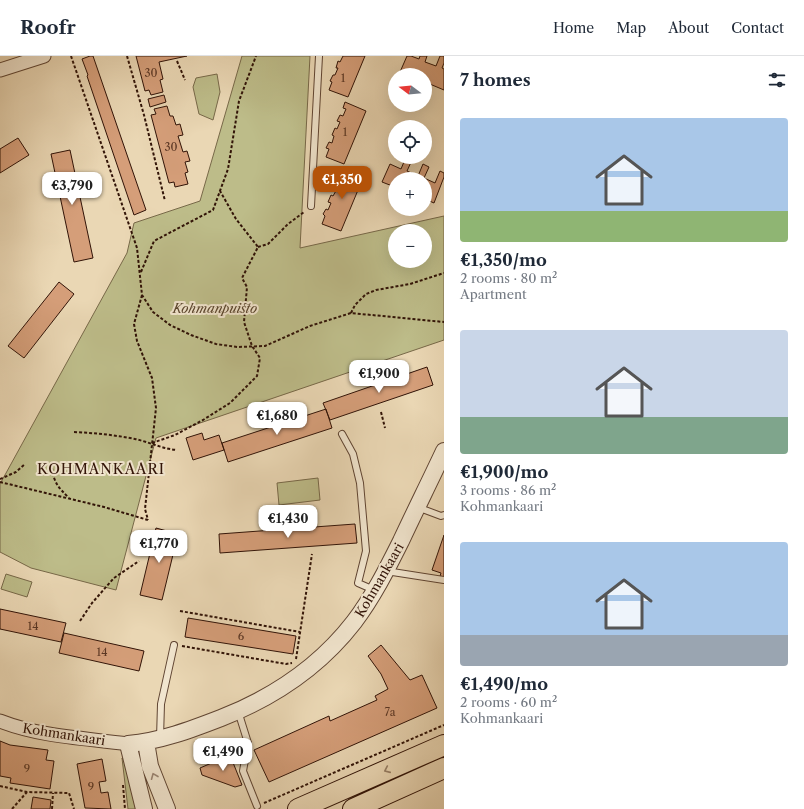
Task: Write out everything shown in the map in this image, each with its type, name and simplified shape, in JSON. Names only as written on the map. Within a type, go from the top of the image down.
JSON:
[{"type":"main road","points":[[298,809],[444,745]]},
{"type":"main road","points":[[353,809],[444,768]]},
{"type":"street","points":[[0,70],[44,56]]},
{"type":"street","name":"Kohmankaari","points":[[0,721],[12,726],[48,734],[128,744],[153,741],[206,724],[238,711],[289,684],[321,658],[354,623],[386,571],[444,451]]},
{"type":"street","points":[[153,741],[150,766],[167,809]]},
{"type":"street","points":[[128,744],[144,809]]},
{"type":"lane","points":[[311,206],[319,56]]},
{"type":"lane","points":[[342,434],[353,454],[360,483],[366,550],[358,583],[375,591]]},
{"type":"lane","points":[[417,507],[441,516],[444,515]]},
{"type":"lane","points":[[386,571],[444,580]]},
{"type":"lane","points":[[153,741],[174,645]]},
{"type":"lane","points":[[238,711],[248,743],[243,771],[257,806]]},
{"type":"path","points":[[0,481],[70,498],[148,520],[145,510],[156,408],[152,378],[137,341],[134,324],[142,295],[137,248],[71,56]]},
{"type":"path","points":[[127,56],[144,115],[165,201]]},
{"type":"path","points":[[140,273],[154,241],[213,210],[228,169],[239,101],[256,56]]},
{"type":"path","points":[[177,61],[185,80]]},
{"type":"path","points":[[220,191],[236,219],[258,247]]},
{"type":"path","points":[[152,443],[175,435],[230,403],[257,376],[260,358],[252,346],[244,322],[247,287],[242,278],[258,247],[268,244],[288,224],[311,206]]},
{"type":"path","points":[[351,313],[355,305],[366,294],[376,290],[410,284],[444,273]]},
{"type":"path","points":[[142,295],[153,312],[170,325],[191,335],[216,344],[237,347],[265,346],[310,326],[351,313],[444,322]]},
{"type":"path","points":[[381,412],[385,428]]},
{"type":"path","points":[[74,432],[100,433],[152,443],[169,450],[177,450]]},
{"type":"path","points":[[0,481],[16,472],[25,464]]},
{"type":"path","points":[[52,468],[54,480],[59,489],[70,498]]},
{"type":"path","points":[[174,645],[286,664],[296,662],[312,554]]},
{"type":"path","points":[[80,621],[92,603],[114,578],[139,561]]},
{"type":"path","points":[[180,611],[300,632]]},
{"type":"path","points":[[257,806],[444,725]]},
{"type":"path","points":[[122,781],[124,809]]},
{"type":"path","points":[[0,786],[27,792],[70,793],[74,809]]},
{"type":"path","points":[[12,809],[27,792]]},
{"type":"path","points":[[52,809],[53,793]]},
{"type":"green space","name":"Kohmanpuisto","points":[[242,56],[310,56],[300,248],[388,228],[388,268],[432,268],[432,224],[408,224],[444,216],[444,340],[156,438],[116,590],[31,568],[0,552],[0,484],[127,253],[134,223],[200,201]]},
{"type":"green space","points":[[217,74],[220,92],[213,120],[199,114],[193,87],[196,78]]},
{"type":"green space","points":[[318,478],[320,500],[279,505],[277,483]]},
{"type":"green space","points":[[6,574],[32,582],[27,597],[1,589]]},
{"type":"green space","points":[[122,758],[126,764],[139,809],[128,809]]},
{"type":"building","points":[[93,56],[146,210],[134,215],[82,59]]},
{"type":"building","points":[[136,56],[187,56],[159,62],[163,79],[160,80],[163,92],[151,95],[149,90],[145,91]]},
{"type":"building","points":[[343,56],[365,56],[348,97],[329,90],[332,82],[330,81],[338,68],[336,68],[338,61],[340,62]]},
{"type":"building","points":[[407,56],[419,59],[420,56],[427,56],[425,62],[436,66],[440,56],[444,56],[442,68],[444,69],[444,90],[432,85],[432,68],[402,68]]},
{"type":"building","points":[[164,95],[166,102],[150,107],[148,99]]},
{"type":"building","points":[[345,102],[366,111],[344,164],[326,157],[329,149],[326,148],[329,142],[332,143],[334,136],[332,135],[340,122],[337,121],[340,115],[343,116],[346,109],[343,108]]},
{"type":"building","points":[[167,106],[170,116],[173,116],[176,125],[180,124],[183,135],[178,136],[183,152],[187,151],[190,161],[185,162],[188,172],[185,173],[188,184],[175,187],[174,182],[169,183],[151,115],[156,114],[154,109]]},
{"type":"building","points":[[18,138],[29,155],[0,173],[0,149]]},
{"type":"building","points":[[70,150],[93,258],[74,262],[51,154]]},
{"type":"building","points":[[390,164],[401,169],[403,164],[410,164],[407,171],[409,172],[388,172],[388,184],[382,182]]},
{"type":"building","points":[[423,164],[429,167],[427,172],[420,172]]},
{"type":"building","points":[[342,169],[363,178],[341,231],[322,224],[325,216],[323,214],[326,209],[328,210],[331,203],[328,202],[331,195],[333,196],[337,189],[334,188],[337,182],[339,183],[342,176],[339,175]]},
{"type":"building","points":[[440,171],[444,173],[444,177],[434,203],[432,202],[432,182],[435,183]]},
{"type":"building","points":[[59,282],[74,294],[24,358],[8,346]]},
{"type":"building","points":[[427,367],[433,385],[330,420],[323,403]]},
{"type":"building","points":[[326,409],[332,428],[228,462],[222,443]]},
{"type":"building","points":[[202,433],[204,440],[219,435],[224,450],[193,460],[186,438]]},
{"type":"building","points":[[355,524],[357,543],[220,553],[219,534]]},
{"type":"building","points":[[156,528],[178,534],[162,600],[140,595]]},
{"type":"building","points":[[444,535],[444,577],[440,576],[441,573],[432,570]]},
{"type":"building","points":[[0,609],[66,623],[61,642],[0,629]]},
{"type":"building","points":[[188,618],[296,636],[293,654],[185,637]]},
{"type":"building","points":[[64,633],[144,651],[139,671],[59,653]]},
{"type":"building","points":[[381,645],[410,680],[422,675],[437,708],[269,782],[254,750],[329,716],[330,721],[377,700],[375,696],[388,689],[381,674],[368,656]]},
{"type":"building","points":[[0,741],[10,745],[48,750],[46,760],[54,761],[50,789],[10,783],[11,778],[0,776]]},
{"type":"building","points":[[230,755],[242,785],[235,787],[202,775],[200,768]]},
{"type":"building","points":[[102,759],[106,781],[99,782],[101,793],[108,792],[111,809],[85,808],[77,764]]},
{"type":"building","points":[[33,797],[51,800],[50,809],[31,809]]},
{"type":"district","name":"KOHMANKAARI","points":[[101,469]]}]
